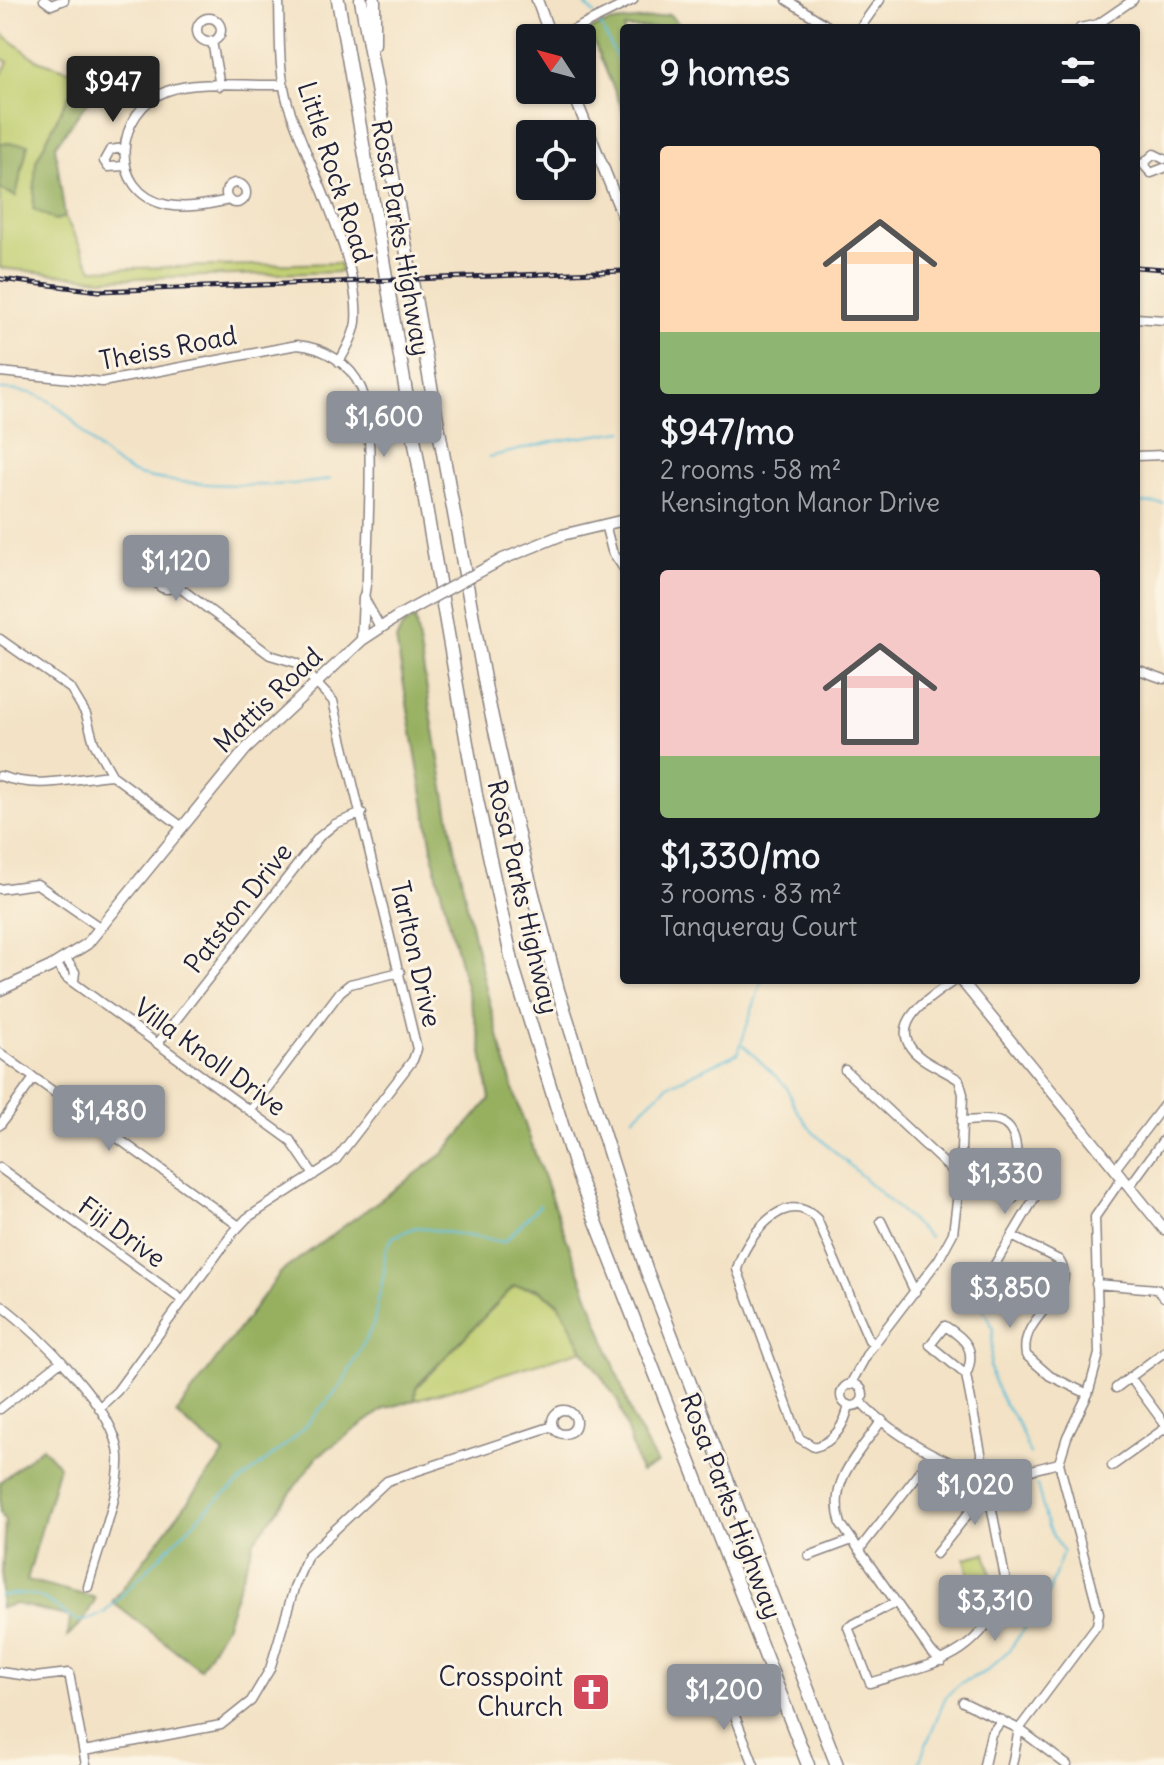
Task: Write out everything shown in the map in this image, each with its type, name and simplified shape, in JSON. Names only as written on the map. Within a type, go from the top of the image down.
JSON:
[{"type":"highway","name":"Rosa Parks Highway","points":[[338,0],[481,824],[514,970],[577,1173],[807,1763]]},
{"type":"highway","points":[[361,0],[375,83]]},
{"type":"highway","points":[[374,0],[375,83]]},
{"type":"highway","name":"Rosa Parks Highway","points":[[375,83],[486,690],[554,976],[646,1269],[837,1765]]},
{"type":"main road","points":[[537,0],[548,24]]},
{"type":"main road","points":[[578,104],[620,209]]},
{"type":"main road","name":"Mattis Road","points":[[0,990],[61,961],[101,928],[246,749],[362,640],[400,615],[503,559],[546,540],[620,521]]},
{"type":"main road","points":[[362,640],[364,598]]},
{"type":"main road","points":[[961,984],[1164,1229]]},
{"type":"street","points":[[44,0],[51,5],[64,0]]},
{"type":"street","name":"Little Rock Road","points":[[279,0],[284,85],[330,211],[353,298],[354,330],[339,362]]},
{"type":"street","points":[[583,24],[633,0]]},
{"type":"street","points":[[787,0],[825,24]]},
{"type":"street","points":[[863,24],[880,0]]},
{"type":"street","points":[[1101,24],[1133,0]]},
{"type":"street","points":[[212,41],[220,86]]},
{"type":"street","points":[[229,200],[189,207],[167,205],[139,190],[131,182],[125,166],[124,148],[134,117],[151,99],[169,90],[284,85]]},
{"type":"street","points":[[124,148],[110,150],[104,161],[108,167],[125,166]]},
{"type":"street","points":[[1140,163],[1154,154],[1164,159]]},
{"type":"street","points":[[1140,165],[1151,173],[1164,168]]},
{"type":"street","points":[[1140,318],[1164,320]]},
{"type":"street","name":"Theiss Road","points":[[0,372],[102,382],[297,345],[317,349],[339,362]]},
{"type":"street","points":[[339,362],[359,384],[367,412],[367,579],[364,598],[380,627]]},
{"type":"street","points":[[1140,456],[1164,455]]},
{"type":"street","points":[[605,524],[612,551],[620,563]]},
{"type":"street","points":[[176,585],[270,655],[297,663],[317,682]]},
{"type":"street","points":[[0,639],[71,689],[86,714],[94,743],[112,775],[181,826]]},
{"type":"street","points":[[1140,670],[1164,679]]},
{"type":"street","name":"Tarlton Drive","points":[[99,1408],[117,1391],[239,1226],[341,1154],[416,1055],[400,972],[336,708],[317,682]]},
{"type":"street","points":[[0,776],[25,785],[52,785],[112,775]]},
{"type":"street","name":"Patston Drive","points":[[158,1043],[319,837],[335,824],[362,813]]},
{"type":"street","points":[[0,889],[37,884],[101,928]]},
{"type":"street","name":"Villa Knoll Drive","points":[[61,961],[75,972],[74,980],[290,1140],[314,1175]]},
{"type":"street","points":[[251,1110],[340,992],[350,984],[400,972]]},
{"type":"street","points":[[874,1344],[817,1219],[809,1210],[791,1208],[763,1224],[742,1252],[737,1269],[741,1287],[799,1438],[807,1444],[825,1445],[832,1440],[847,1417],[849,1405],[842,1393],[874,1344],[915,1292],[953,1233],[960,1178],[962,1121],[959,1080],[910,1047],[906,1035],[909,1020],[917,1008],[952,984]]},
{"type":"street","points":[[0,1053],[239,1226]]},
{"type":"street","points":[[845,1070],[960,1178]]},
{"type":"street","points":[[0,1125],[34,1078]]},
{"type":"street","points":[[1012,1765],[1019,1729],[1097,1625],[1099,1613],[1059,1463],[1067,1437],[1088,1394],[1099,1354],[1095,1217],[1122,1178],[1164,1105]]},
{"type":"street","points":[[962,1121],[999,1121],[1011,1128],[1016,1141],[1013,1199]]},
{"type":"street","points":[[1122,1178],[1164,1139]]},
{"type":"street","name":"Fiji Drive","points":[[0,1168],[182,1300]]},
{"type":"street","points":[[991,1271],[1047,1177]]},
{"type":"street","points":[[881,1221],[915,1292]]},
{"type":"street","points":[[1012,1236],[1059,1260],[1065,1278],[1061,1289],[1025,1335],[1026,1355],[1036,1368],[1088,1394]]},
{"type":"street","points":[[1096,1284],[1157,1289],[1164,1297]]},
{"type":"street","points":[[0,1304],[32,1329],[61,1361],[114,1432],[118,1470],[88,1587]]},
{"type":"street","points":[[896,1602],[848,1627],[870,1683],[942,1661],[974,1644],[1000,1607],[1007,1588],[966,1375],[971,1352],[968,1342],[945,1326],[930,1345],[966,1375]]},
{"type":"street","points":[[1116,1388],[1164,1352]]},
{"type":"street","points":[[0,1409],[61,1361]]},
{"type":"street","points":[[1130,1377],[1164,1423]]},
{"type":"street","points":[[850,1385],[861,1389],[861,1402],[882,1420],[933,1455],[987,1473],[1005,1475],[1059,1463]]},
{"type":"street","points":[[849,1405],[861,1402]]},
{"type":"street","points":[[882,1420],[835,1494],[841,1524],[931,1652],[942,1661]]},
{"type":"street","points":[[84,1751],[221,1725],[238,1714],[251,1701],[270,1669],[303,1563],[387,1481],[553,1426]]},
{"type":"street","points":[[1112,1466],[1164,1429]]},
{"type":"street","points":[[859,1550],[933,1455]]},
{"type":"street","points":[[936,1554],[980,1499],[986,1485]]},
{"type":"street","points":[[809,1556],[852,1540]]},
{"type":"street","points":[[0,1672],[35,1677],[69,1673],[86,1765]]},
{"type":"street","points":[[724,1688],[754,1765]]},
{"type":"street","points":[[963,1702],[1019,1729],[1067,1765]]},
{"type":"street","points":[[984,1765],[991,1734],[1002,1720]]},
{"type":"green space","points":[[669,14],[679,24],[620,24],[620,104],[596,47],[596,28],[618,21]]},
{"type":"green space","points":[[1,33],[37,60],[103,81],[89,100],[69,95],[36,161],[55,220],[65,217],[92,269],[339,263],[342,272],[102,279],[0,268],[0,189],[15,196],[28,145],[0,143],[0,77],[8,62],[0,58]]},
{"type":"green space","points":[[69,95],[89,100],[55,146],[65,217],[55,220],[33,209],[36,161]]},
{"type":"green space","points":[[0,143],[28,144],[16,196],[0,189]]},
{"type":"green space","points":[[415,618],[445,796],[469,913],[513,1088],[633,1419],[657,1464],[640,1472],[618,1401],[583,1350],[559,1303],[536,1288],[514,1286],[416,1387],[415,1400],[384,1409],[318,1456],[254,1541],[225,1626],[200,1669],[112,1602],[224,1454],[176,1414],[281,1272],[443,1154],[490,1099],[480,1040],[436,871],[396,640],[402,627]]},
{"type":"green space","points":[[514,1286],[529,1288],[551,1298],[565,1315],[583,1350],[415,1400],[416,1388]]},
{"type":"green space","points":[[42,1447],[59,1466],[27,1580],[96,1598],[84,1620],[68,1637],[70,1617],[16,1604],[0,1608],[5,1521],[0,1513],[0,1482]]},
{"type":"green space","points":[[986,1553],[996,1596],[975,1601],[965,1558]]},
{"type":"waterway","points":[[581,0],[594,14]]},
{"type":"waterway","points":[[599,22],[620,64]]},
{"type":"waterway","points":[[0,390],[24,391],[43,397],[70,418],[110,459],[129,471],[145,476],[228,485],[289,484],[330,479]]},
{"type":"waterway","points":[[489,457],[556,441],[620,432]]},
{"type":"waterway","points":[[1140,503],[1164,504]]},
{"type":"waterway","points":[[633,1118],[668,1085],[738,1053],[761,984]]},
{"type":"waterway","points":[[743,1045],[786,1086],[796,1109],[812,1131],[929,1237]]},
{"type":"waterway","points":[[0,1596],[33,1595],[53,1604],[77,1621],[105,1612],[210,1506],[294,1438],[341,1386],[373,1325],[384,1273],[385,1251],[393,1237],[416,1227],[504,1242],[540,1205]]},
{"type":"waterway","points":[[952,1263],[989,1318],[993,1330],[990,1367],[993,1379],[1004,1404],[1017,1421],[1030,1455]]},
{"type":"waterway","points":[[918,1765],[946,1696],[961,1683],[987,1671],[1010,1649],[1047,1597],[1063,1552],[1048,1527],[1037,1485]]},
{"type":"railway","points":[[1140,267],[1164,269]]},
{"type":"railway","points":[[0,279],[99,291],[620,271]]},
{"type":"place","name":"Crosspoint Church","points":[[591,1692]]}]
